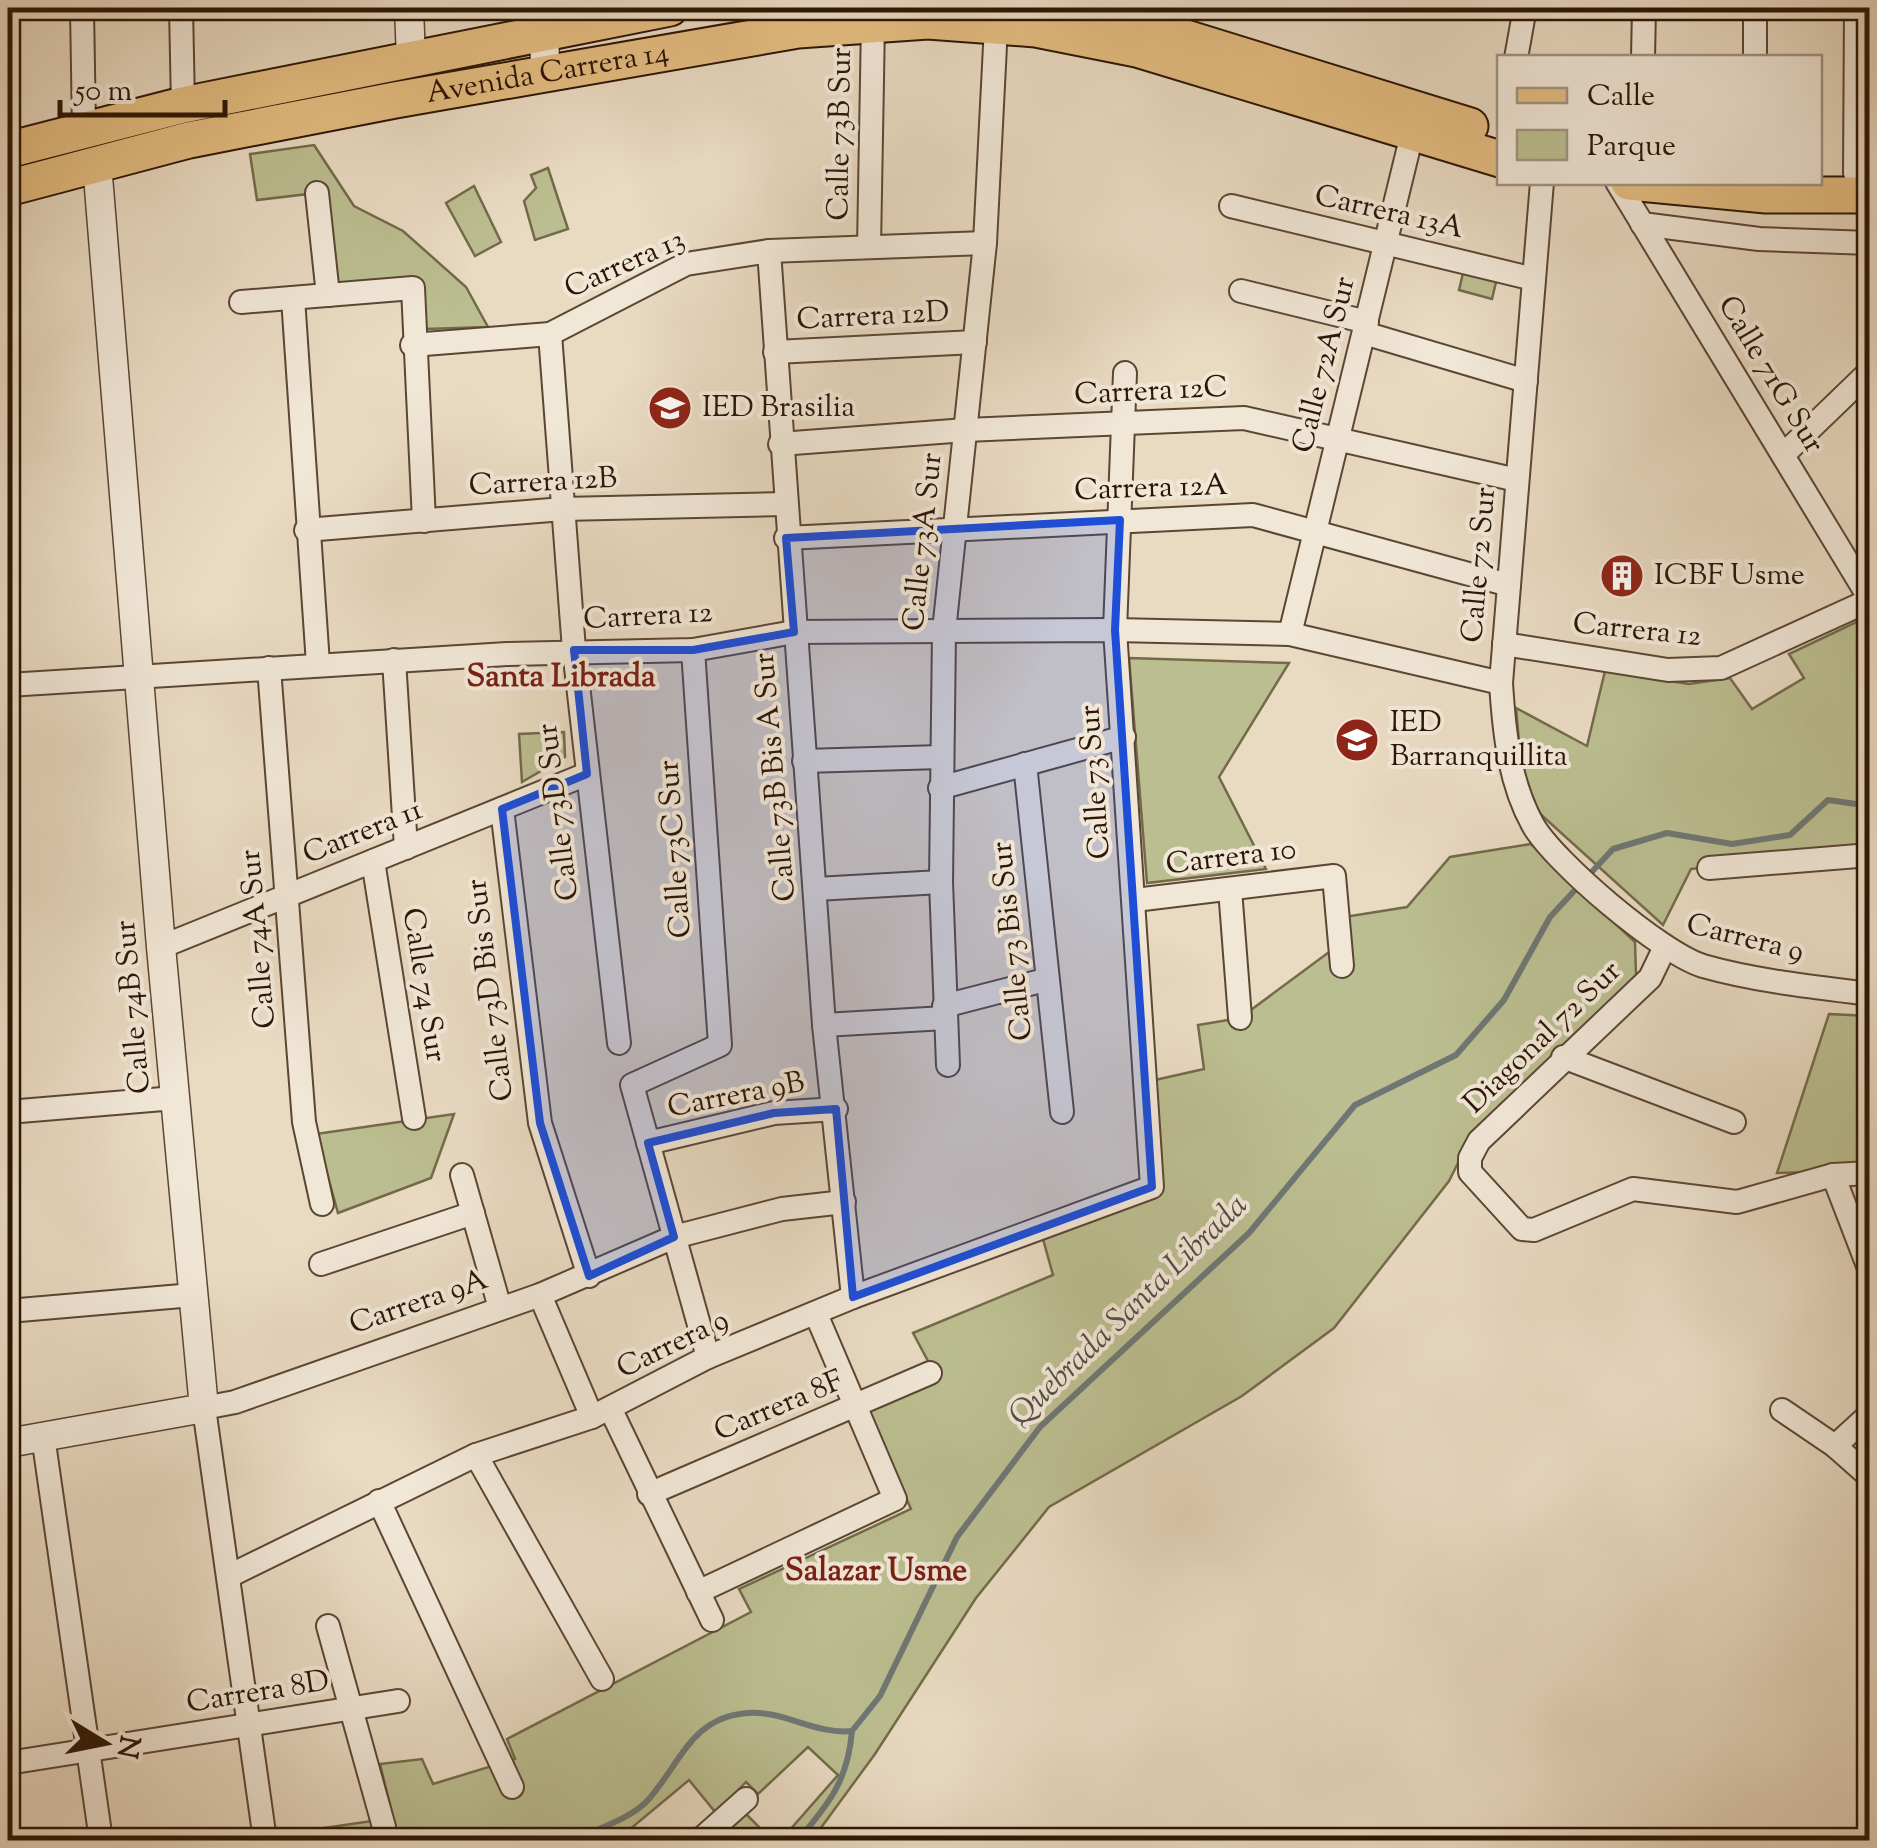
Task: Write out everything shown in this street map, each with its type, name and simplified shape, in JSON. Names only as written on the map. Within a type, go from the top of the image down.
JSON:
[{"type":"main road","name":"Avenida Carrera 14","points":[[8,150],[183,106],[411,59],[544,20],[670,8]]},
{"type":"main road","name":"Avenida Carrera 14","points":[[1089,8],[1150,16],[1497,158]]},
{"type":"main road","name":"Avenida Carrera 14","points":[[8,188],[189,140],[798,30],[873,22],[996,26],[1070,35],[1416,122],[1497,136]]},
{"type":"main road","points":[[1822,173],[1865,180]]},
{"type":"main road","points":[[1661,185],[1766,195],[1865,180]]},
{"type":"street","points":[[82,8],[84,129]]},
{"type":"street","points":[[181,8],[183,106]]},
{"type":"street","points":[[409,8],[411,59]]},
{"type":"street","points":[[1517,55],[1525,8]]},
{"type":"street","points":[[1643,55],[1644,8]]},
{"type":"street","points":[[1755,8],[1755,55]]},
{"type":"street","points":[[1856,8],[1865,180]]},
{"type":"street","points":[[544,20],[545,74]]},
{"type":"street","name":"Calle 73B Sur","points":[[869,247],[873,22]]},
{"type":"street","name":"Calle 73A Sur","points":[[948,1064],[940,788],[944,630],[984,243],[996,26]]},
{"type":"street","name":"Calle 72A Sur","points":[[1290,634],[1416,122]]},
{"type":"street","name":"Calle 74B Sur","points":[[97,164],[160,948],[204,1408],[265,1840]]},
{"type":"street","name":"Calle 72 Sur","points":[[1542,185],[1501,683],[1516,779],[1534,824],[1559,854],[1620,911]]},
{"type":"street","name":"Calle 71G Sur","points":[[1620,185],[1870,599]]},
{"type":"street","points":[[317,193],[328,295]]},
{"type":"street","name":"Carrera 13A","points":[[1230,206],[1534,279]]},
{"type":"street","points":[[1642,224],[1759,239],[1870,243]]},
{"type":"street","name":"Carrera 13","points":[[412,345],[550,334],[686,264],[769,251],[984,243]]},
{"type":"street","name":"Calle 73B Bis A Sur","points":[[769,251],[786,538],[824,1025],[854,1297]]},
{"type":"street","points":[[241,302],[412,288],[424,520]]},
{"type":"street","points":[[1241,290],[1526,381]]},
{"type":"street","points":[[293,298],[318,664]]},
{"type":"street","name":"Calle 73D Sur","points":[[550,334],[574,650],[619,1043]]},
{"type":"street","name":"Carrera 12D","points":[[775,352],[974,342]]},
{"type":"street","name":"Calle 73 Sur","points":[[1124,372],[1115,630],[1152,1187]]},
{"type":"street","points":[[1784,455],[1867,380]]},
{"type":"street","name":"Carrera 12C","points":[[780,444],[966,430],[1244,418],[1517,480]]},
{"type":"street","name":"Carrera 12B","points":[[306,530],[563,509],[784,504]]},
{"type":"street","name":"Carrera 12A","points":[[786,538],[955,526],[1252,515],[1509,585]]},
{"type":"street","name":"Carrera 12","points":[[1504,644],[1668,670],[1720,668],[1870,599]]},
{"type":"street","name":"Carrera 12","points":[[8,685],[574,650],[693,650],[794,632],[944,630],[1290,634],[1501,683]]},
{"type":"street","name":"Calle 73C Sur","points":[[648,1143],[632,1085],[720,1044],[693,650]]},
{"type":"street","points":[[394,660],[406,848]]},
{"type":"street","name":"Calle 74A Sur","points":[[270,668],[284,898],[304,1122],[322,1204]]},
{"type":"street","points":[[940,788],[1124,736]]},
{"type":"street","points":[[804,762],[941,757]]},
{"type":"street","name":"Calle 73 Bis Sur","points":[[1025,764],[1062,1112]]},
{"type":"street","name":"Carrera 11","points":[[160,948],[587,774]]},
{"type":"street","name":"Calle 73D Bis Sur","points":[[502,810],[540,1123],[589,1276]]},
{"type":"street","points":[[1709,868],[1870,855]]},
{"type":"street","name":"Calle 74 Sur","points":[[373,861],[414,1118]]},
{"type":"street","name":"Carrera 10","points":[[1134,900],[1334,876],[1342,966]]},
{"type":"street","points":[[816,889],[941,882]]},
{"type":"street","points":[[1230,888],[1240,1018]]},
{"type":"street","name":"Carrera 9","points":[[1620,911],[1664,949],[1701,965],[1870,994]]},
{"type":"street","name":"Diagonal 72 Sur","points":[[1664,949],[1650,978],[1479,1141],[1470,1158],[1470,1172],[1528,1231],[1634,1189],[1737,1202],[1833,1175]]},
{"type":"street","points":[[824,1025],[945,1012],[1045,980]]},
{"type":"street","points":[[1563,1057],[1734,1122]]},
{"type":"street","points":[[8,1112],[175,1098]]},
{"type":"street","name":"Carrera 9B","points":[[648,1143],[774,1113],[836,1109]]},
{"type":"street","points":[[648,1143],[708,1357]]},
{"type":"street","points":[[1870,1173],[1833,1175],[1870,1271]]},
{"type":"street","points":[[462,1175],[500,1308]]},
{"type":"street","name":"Carrera 9","points":[[228,1576],[476,1455],[601,1413],[708,1357],[854,1297],[1152,1187]]},
{"type":"street","name":"Carrera 9A","points":[[8,1443],[236,1402],[540,1295],[674,1237],[782,1208],[844,1202]]},
{"type":"street","points":[[322,1264],[473,1212]]},
{"type":"street","points":[[8,1310],[193,1295]]},
{"type":"street","points":[[540,1295],[601,1413],[649,1494],[712,1620]]},
{"type":"street","points":[[698,1592],[896,1499],[816,1314]]},
{"type":"street","name":"Carrera 8F","points":[[649,1494],[930,1373]]},
{"type":"street","points":[[1782,1410],[1835,1446],[1870,1477]]},
{"type":"street","points":[[1835,1446],[1870,1414]]},
{"type":"street","points":[[44,1436],[101,1840]]},
{"type":"street","points":[[476,1455],[602,1679]]},
{"type":"street","points":[[380,1500],[512,1787]]},
{"type":"street","points":[[328,1626],[354,1708],[384,1827]]},
{"type":"street","name":"Carrera 8D","points":[[8,1762],[398,1700]]},
{"type":"street","points":[[700,1840],[746,1799]]},
{"type":"highlighted area","points":[[1120,520],[1115,630],[1152,1187],[853,1297],[836,1109],[774,1113],[648,1143],[674,1237],[589,1276],[540,1123],[502,809],[587,774],[574,650],[693,650],[794,632],[786,538]]},
{"type":"green space","points":[[314,145],[354,206],[403,231],[466,287],[488,327],[425,329],[421,281],[327,286],[317,193],[257,200],[250,154]]},
{"type":"green space","points":[[548,168],[568,229],[535,240],[524,201],[536,188],[531,175]]},
{"type":"green space","points":[[474,186],[501,242],[475,256],[446,203]]},
{"type":"green space","points":[[1464,269],[1497,278],[1492,299],[1459,290]]},
{"type":"green space","points":[[1869,616],[1869,851],[1691,869],[1663,925],[1538,812],[1521,764],[1516,708],[1587,746],[1605,671],[1689,684],[1730,678],[1752,709],[1804,678],[1789,654]]},
{"type":"green space","points":[[1129,658],[1289,663],[1219,777],[1266,869],[1147,883]]},
{"type":"green space","points":[[564,732],[565,757],[522,782],[519,734]]},
{"type":"green space","points":[[1531,844],[1635,942],[1636,976],[1471,1137],[1449,1181],[1334,1328],[1242,1396],[1049,1507],[976,1598],[875,1754],[812,1840],[781,1840],[838,1775],[808,1747],[758,1794],[746,1782],[716,1813],[689,1780],[617,1840],[282,1840],[282,1834],[393,1818],[380,1764],[422,1759],[433,1784],[515,1759],[507,1739],[751,1612],[739,1589],[911,1509],[867,1412],[937,1378],[913,1333],[1053,1275],[1040,1228],[1151,1187],[1146,1082],[1204,1069],[1198,1025],[1240,1018],[1340,944],[1338,918],[1407,907],[1450,857]]},
{"type":"green space","points":[[1829,1014],[1869,1016],[1869,1170],[1777,1173]]},
{"type":"green space","points":[[454,1114],[431,1178],[338,1213],[316,1134]]},
{"type":"green space","points":[[744,1812],[772,1840],[714,1840]]},
{"type":"waterway","name":"Quebrada Santa Librada","points":[[575,1840],[641,1806],[689,1744],[713,1723],[729,1716],[761,1713],[825,1729],[852,1731],[880,1696],[957,1537],[1040,1427],[1249,1233],[1355,1105],[1456,1055],[1504,1000],[1550,917],[1613,849],[1667,833],[1732,844],[1790,835],[1828,800],[1870,806]]},
{"type":"waterway","points":[[798,1840],[819,1815],[841,1778],[852,1731]]},
{"type":"place","name":"IED Brasilia","points":[[670,408]]},
{"type":"place","name":"ICBF Usme","points":[[1622,576]]},
{"type":"place","name":"IED Barranquillita","points":[[1357,740]]},
{"type":"district","name":"Santa Librada","points":[[561,678]]},
{"type":"district","name":"Salazar Usme","points":[[876,1572]]}]
